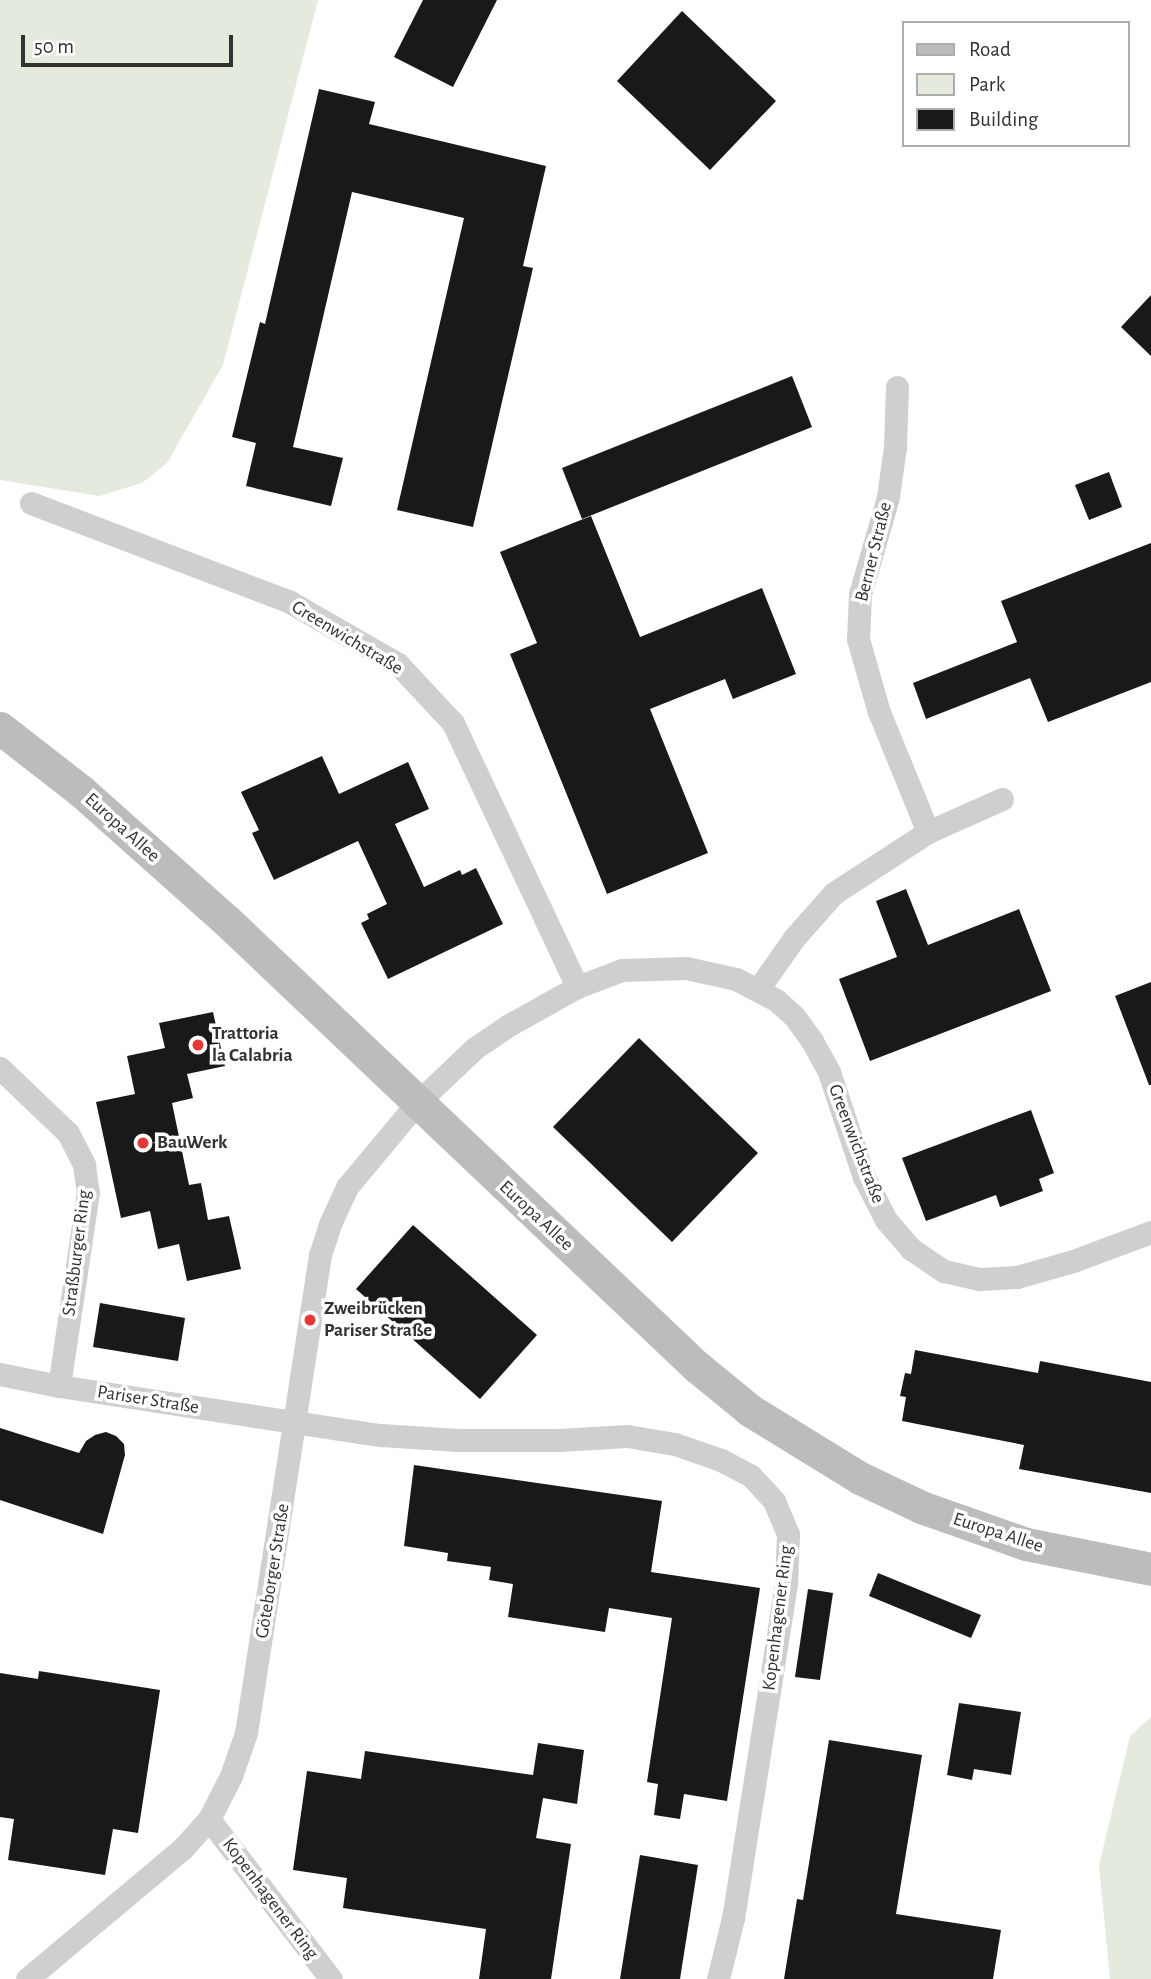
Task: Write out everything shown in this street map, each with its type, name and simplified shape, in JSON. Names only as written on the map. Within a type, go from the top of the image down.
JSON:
[{"type":"main road","name":"Europa Allee","points":[[0,729],[81,791],[227,921],[696,1366],[751,1411],[798,1443],[859,1478],[970,1525],[1026,1544],[1151,1569]]},
{"type":"street","name":"Berner Straße","points":[[897,387],[895,447],[888,497],[860,594],[858,639],[879,712],[928,832]]},
{"type":"street","name":"Greenwichstraße","points":[[31,503],[290,602],[398,664],[453,723],[577,987]]},
{"type":"street","points":[[759,988],[794,938],[834,893],[928,832],[1002,799]]},
{"type":"street","name":"Greenwichstraße","points":[[416,1103],[475,1048],[509,1024],[577,987],[622,970],[649,967],[714,972],[759,988],[794,1016],[829,1072],[864,1177],[886,1220],[911,1249],[944,1271],[980,1279],[1017,1277],[1073,1261],[1151,1232]]},
{"type":"street","name":"Straßburger Ring","points":[[0,1068],[68,1133],[84,1165],[88,1192],[59,1386]]},
{"type":"street","name":"Göteborger Straße","points":[[27,1979],[183,1848],[209,1819],[231,1776],[246,1733],[320,1255],[330,1223],[347,1187],[416,1103]]},
{"type":"street","name":"Pariser Straße","points":[[0,1374],[59,1386],[296,1422]]},
{"type":"street","name":"Kopenhagener Ring","points":[[296,1422],[381,1435],[458,1440],[559,1440],[627,1436],[675,1444],[721,1460],[751,1475],[774,1501],[788,1534],[786,1584],[733,1918],[718,1979]]},
{"type":"street","name":"Kopenhagener Ring","points":[[209,1819],[331,1979]]},
{"type":"green space","points":[[0,0],[318,0],[223,365],[167,463],[142,483],[99,496],[0,480]]},
{"type":"green space","points":[[1151,1717],[1151,1979],[1110,1979],[1099,1865],[1130,1736]]},
{"type":"building","points":[[423,0],[497,0],[453,87],[394,57]]},
{"type":"building","points":[[682,11],[776,101],[710,170],[617,81]]},
{"type":"building","points":[[319,89],[375,102],[369,124],[546,166],[523,266],[533,268],[473,527],[397,510],[464,218],[352,192],[293,447],[343,458],[331,506],[246,486],[256,443],[232,437],[260,322],[265,324]]},
{"type":"building","points":[[1151,295],[1151,356],[1121,327]]},
{"type":"building","points":[[792,376],[812,427],[582,519],[562,468]]},
{"type":"building","points":[[1109,472],[1122,507],[1089,520],[1075,485]]},
{"type":"building","points":[[591,516],[640,637],[762,588],[796,674],[733,699],[725,679],[650,709],[708,853],[607,894],[510,654],[537,643],[500,552]]},
{"type":"building","points":[[1151,543],[1151,682],[1048,722],[1030,678],[926,719],[913,683],[1017,642],[1001,601]]},
{"type":"building","points":[[322,756],[339,794],[408,762],[429,809],[395,824],[424,887],[460,870],[462,875],[476,868],[503,924],[388,979],[361,923],[369,919],[367,914],[387,904],[358,841],[274,880],[252,833],[259,830],[241,792]]},
{"type":"building","points":[[906,889],[928,945],[1019,909],[1051,991],[870,1061],[839,979],[897,957],[876,901]]},
{"type":"building","points":[[1151,982],[1151,1085],[1149,1085],[1115,996]]},
{"type":"building","name":"BauWerk","points":[[213,1012],[225,1066],[187,1074],[193,1098],[172,1103],[189,1185],[201,1183],[208,1220],[229,1216],[241,1269],[187,1281],[179,1244],[158,1249],[150,1211],[121,1218],[96,1102],[135,1094],[127,1056],[165,1048],[159,1023]]},
{"type":"building","points":[[639,1038],[758,1153],[672,1242],[553,1127]]},
{"type":"building","points":[[1031,1110],[1054,1173],[1039,1179],[1043,1191],[1000,1207],[996,1195],[926,1221],[902,1158]]},
{"type":"building","points":[[413,1225],[537,1335],[480,1399],[356,1289]]},
{"type":"building","points":[[100,1303],[185,1318],[178,1361],[93,1347]]},
{"type":"building","points":[[915,1350],[1038,1373],[1040,1361],[1151,1382],[1151,1493],[1019,1469],[1024,1445],[902,1421],[906,1397],[900,1396],[905,1373],[911,1374]]},
{"type":"building","points":[[0,1428],[79,1453],[86,1441],[106,1432],[116,1436],[124,1444],[125,1455],[103,1534],[0,1500]]},
{"type":"building","points":[[414,1465],[662,1501],[651,1572],[760,1588],[727,1801],[684,1794],[680,1819],[654,1815],[658,1784],[647,1782],[672,1618],[609,1608],[605,1632],[508,1617],[513,1584],[489,1580],[491,1567],[447,1561],[448,1553],[404,1546]]},
{"type":"building","points":[[878,1573],[981,1615],[971,1638],[869,1596]]},
{"type":"building","points":[[808,1589],[833,1593],[820,1680],[795,1677]]},
{"type":"building","points":[[39,1671],[160,1690],[138,1833],[113,1829],[105,1875],[8,1860],[14,1819],[0,1817],[0,1673],[38,1679]]},
{"type":"building","points":[[959,1703],[1021,1712],[1011,1775],[974,1769],[972,1780],[947,1775]]},
{"type":"building","points":[[829,1740],[922,1755],[896,1914],[1001,1930],[993,1979],[784,1979],[797,1899],[803,1900]]},
{"type":"building","points":[[538,1743],[584,1750],[577,1804],[543,1798],[536,1838],[571,1844],[551,1979],[479,1979],[486,1929],[343,1908],[347,1878],[293,1870],[307,1771],[361,1779],[365,1751],[533,1775]]},
{"type":"building","points":[[640,1855],[698,1865],[680,1979],[620,1979]]},
{"type":"place","name":"Trattoria la Calabria","points":[[198,1045]]},
{"type":"place","name":"BauWerk","points":[[143,1143]]},
{"type":"place","name":"Zweibrücken Pariser Straße","points":[[310,1320]]}]
